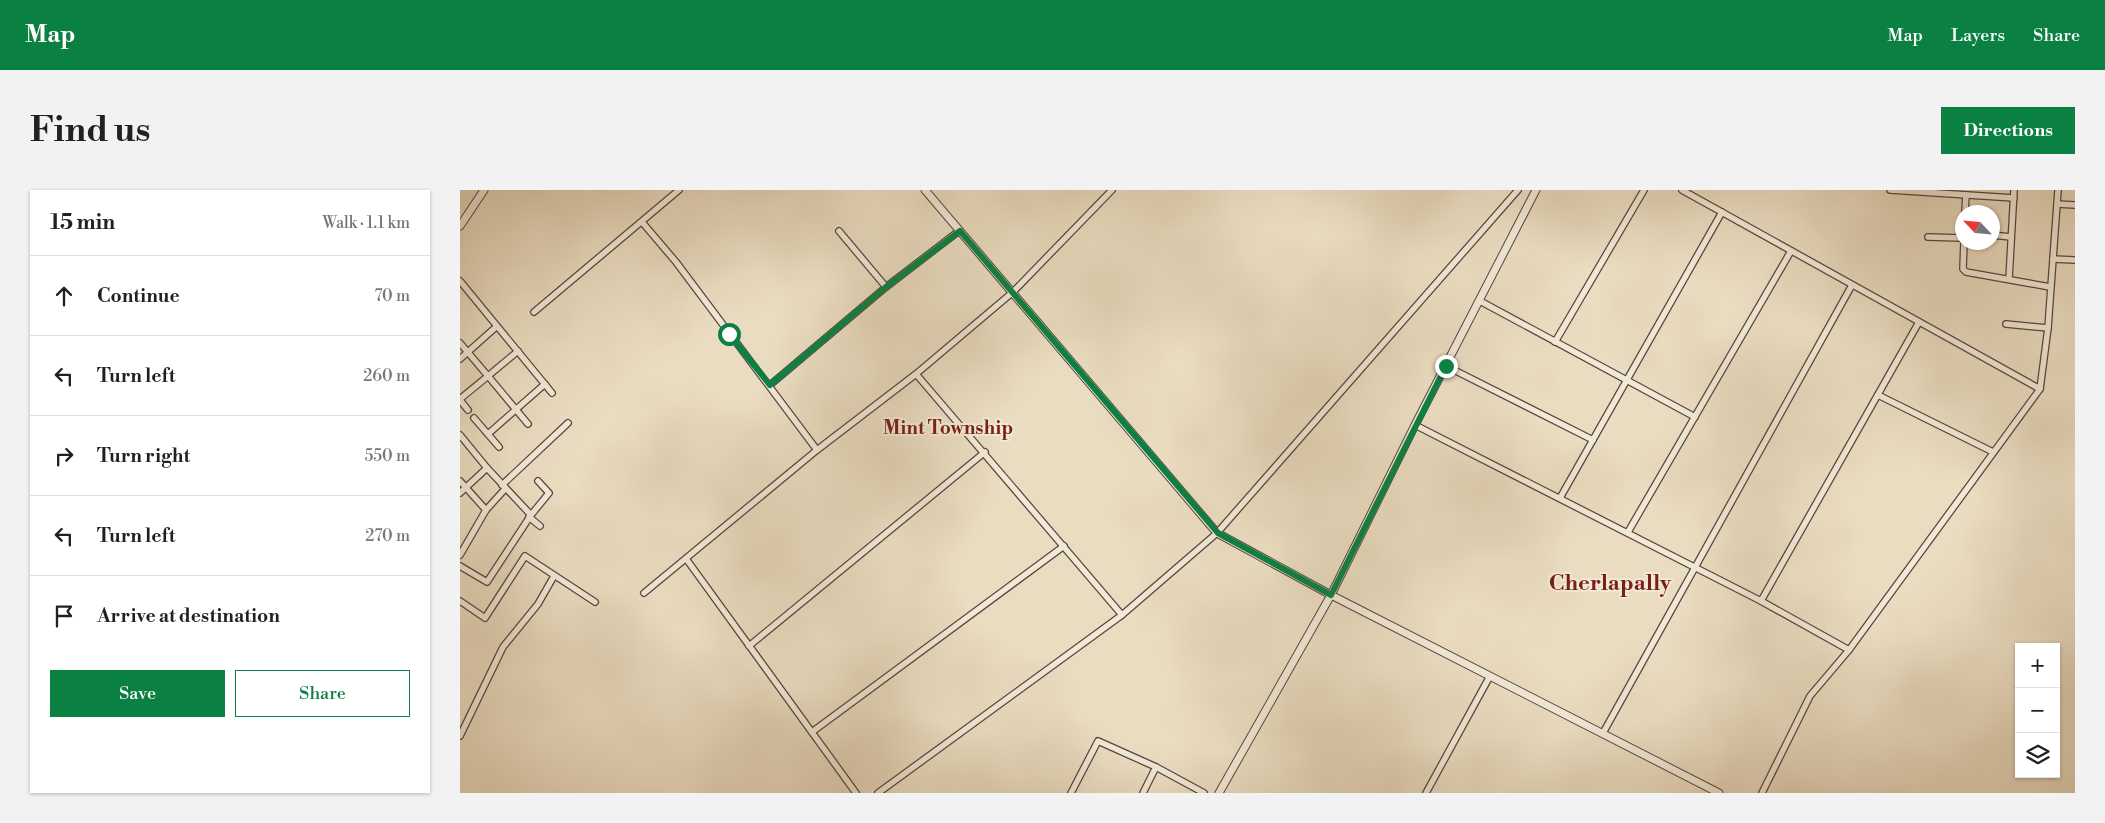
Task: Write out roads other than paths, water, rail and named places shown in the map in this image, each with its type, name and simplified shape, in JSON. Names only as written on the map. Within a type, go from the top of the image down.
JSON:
[{"type":"street","points":[[460,226],[484,190]]},
{"type":"street","points":[[534,312],[679,190]]},
{"type":"street","points":[[926,190],[1218,533],[1331,595],[1719,793]]},
{"type":"street","points":[[644,593],[687,560],[817,450],[916,374],[1013,292],[1112,190]]},
{"type":"street","points":[[878,793],[1122,615],[1218,533],[1518,190]]},
{"type":"street","points":[[1219,793],[1331,595],[1415,424],[1536,190]]},
{"type":"street","points":[[1555,342],[1644,190]]},
{"type":"street","points":[[1682,190],[2040,389]]},
{"type":"street","points":[[1890,190],[1946,192],[2014,198]]},
{"type":"street","points":[[2009,279],[2014,190]]},
{"type":"street","points":[[1762,793],[1810,696],[1849,650],[2040,389],[2048,328],[2058,190]]},
{"type":"street","points":[[1965,205],[1966,195]]},
{"type":"street","points":[[2057,204],[2075,205]]},
{"type":"street","points":[[1560,498],[1722,212]]},
{"type":"street","points":[[642,222],[676,262],[817,450]]},
{"type":"street","points":[[839,231],[886,287]]},
{"type":"street","points":[[770,385],[886,287],[960,231]]},
{"type":"street","points":[[2000,236],[2011,237]]},
{"type":"street","points":[[1928,237],[1955,238]]},
{"type":"street","points":[[1964,250],[1964,269],[1966,272],[2050,287]]},
{"type":"street","points":[[1628,532],[1791,251]]},
{"type":"street","points":[[2053,259],[2075,260]]},
{"type":"street","points":[[460,281],[552,393]]},
{"type":"street","points":[[1603,733],[1852,284]]},
{"type":"street","points":[[1480,301],[1695,417]]},
{"type":"street","points":[[1761,601],[1919,322]]},
{"type":"street","points":[[2006,324],[2048,328]]},
{"type":"street","points":[[460,359],[496,327]]},
{"type":"street","points":[[460,343],[528,424]]},
{"type":"street","points":[[468,410],[460,400],[518,351]]},
{"type":"street","points":[[1446,366],[1593,440]]},
{"type":"street","points":[[916,374],[985,452],[1122,615]]},
{"type":"street","points":[[488,434],[545,384]]},
{"type":"street","points":[[1878,395],[1993,452]]},
{"type":"street","points":[[474,418],[499,447]]},
{"type":"street","points":[[460,555],[486,510],[504,487],[568,423]]},
{"type":"street","points":[[1415,424],[1761,601],[1849,650]]},
{"type":"street","points":[[460,435],[487,468],[540,526]]},
{"type":"street","points":[[749,646],[985,452]]},
{"type":"street","points":[[460,493],[487,468]]},
{"type":"street","points":[[460,481],[486,510]]},
{"type":"street","points":[[460,566],[487,582],[530,516],[549,493],[538,481]]},
{"type":"street","points":[[812,732],[1064,546]]},
{"type":"street","points":[[460,601],[485,618],[525,556],[595,602]]},
{"type":"street","points":[[687,560],[856,793]]},
{"type":"street","points":[[460,736],[498,656],[508,640],[538,604],[554,576]]},
{"type":"street","points":[[1426,793],[1490,676]]},
{"type":"street","points":[[1071,793],[1098,740],[1156,767],[1204,793]]},
{"type":"street","points":[[1143,793],[1156,767]]},
{"type":"district","name":"Mint Township","points":[[948,427]]},
{"type":"district","name":"Cherlapally","points":[[1610,582]]}]
